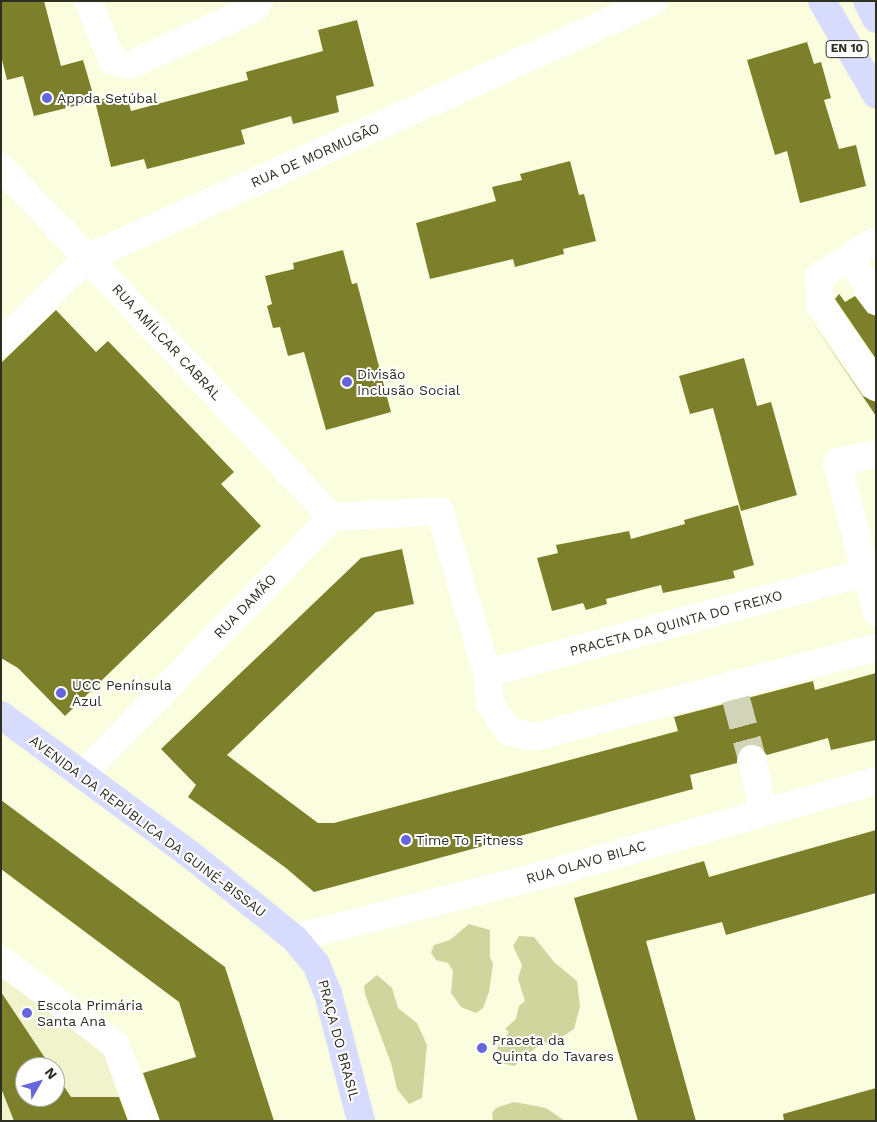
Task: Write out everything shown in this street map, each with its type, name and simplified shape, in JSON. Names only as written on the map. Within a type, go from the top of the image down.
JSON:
[{"type":"main road","name":"EN 10","points":[[822,1],[876,94]]},
{"type":"main road","points":[[867,1],[876,18]]},
{"type":"main road","name":"AVENIDA DA REPÚBLICA DA GUINÉ-BISSAU","points":[[1,715],[83,774],[294,938]]},
{"type":"main road","name":"PRAÇA DO BRASIL","points":[[294,938],[316,964],[328,993],[361,1121]]},
{"type":"street","points":[[88,1],[112,60],[130,65],[255,8],[258,1]]},
{"type":"street","name":"RUA DE MORMUGÃO","points":[[1,344],[87,258],[654,1]]},
{"type":"street","name":"RUA AMÍLCAR CABRAL","points":[[1,167],[332,517]]},
{"type":"street","points":[[876,241],[820,276],[820,304],[876,387]]},
{"type":"street","points":[[850,258],[876,300]]},
{"type":"street","points":[[876,454],[837,462],[864,573],[876,612]]},
{"type":"street","points":[[332,517],[440,511],[487,673],[490,704],[509,732],[534,737],[734,692],[876,648]]},
{"type":"street","name":"RUA DAMÃO","points":[[83,774],[332,517]]},
{"type":"street","name":"PRACETA DA QUINTA DO FREIXO","points":[[487,673],[864,573]]},
{"type":"street","points":[[752,759],[763,812]]},
{"type":"street","name":"RUA OLAVO BILAC","points":[[294,938],[547,874],[876,781]]},
{"type":"street","points":[[1,960],[115,1044],[145,1121]]},
{"type":"shaded area","points":[[469,924],[490,930],[490,957],[493,964],[489,992],[483,1008],[476,1013],[461,1007],[451,993],[453,971],[448,963],[436,960],[431,953],[434,945],[450,940]]},
{"type":"shaded area","points":[[519,936],[534,937],[555,963],[577,981],[580,1006],[574,1029],[557,1040],[538,1046],[514,1066],[501,1063],[497,1048],[509,1032],[505,1029],[516,1019],[519,1006],[525,1001],[518,979],[522,965],[513,946]]},
{"type":"shaded area","name":"Escola Primária Santa Ana","points":[[1,971],[105,1056],[126,1121],[1,1121]]},
{"type":"shaded area","points":[[377,975],[392,988],[398,1008],[417,1023],[427,1045],[422,1098],[409,1104],[397,1089],[391,1063],[365,994],[364,986]]},
{"type":"shaded area","points":[[514,1102],[546,1108],[565,1121],[493,1121],[492,1113],[496,1108]]},
{"type":"building","points":[[1,1],[44,1],[61,66],[83,60],[95,101],[34,116],[23,76],[7,80],[1,56]]},
{"type":"building","points":[[357,20],[374,86],[336,96],[339,112],[293,124],[291,116],[241,130],[245,144],[147,169],[144,159],[111,167],[95,101],[126,93],[131,111],[248,80],[246,72],[323,51],[318,30]]},
{"type":"building","points":[[807,42],[814,64],[821,62],[831,98],[824,100],[839,149],[856,145],[866,186],[800,203],[787,151],[775,155],[747,60]]},
{"type":"building","points":[[570,161],[579,195],[584,194],[596,241],[563,249],[564,254],[515,267],[513,259],[430,279],[416,223],[496,201],[492,187],[522,180],[520,174]]},
{"type":"building","points":[[343,250],[352,284],[357,283],[391,412],[326,430],[304,352],[288,356],[280,327],[273,328],[267,306],[272,304],[265,276],[294,269],[293,263]]},
{"type":"building","points":[[839,294],[845,302],[855,296],[868,313],[876,316],[876,359],[835,299]]},
{"type":"building","points":[[56,310],[96,352],[108,341],[234,472],[221,484],[261,526],[65,716],[18,668],[1,658],[1,363]]},
{"type":"building","points":[[808,316],[863,396],[876,402],[876,416]]},
{"type":"building","points":[[744,358],[757,406],[771,402],[797,495],[741,511],[713,408],[690,414],[679,376]]},
{"type":"building","points":[[738,505],[754,565],[733,571],[735,578],[663,593],[661,585],[606,599],[607,604],[586,610],[583,603],[552,611],[537,558],[558,553],[556,545],[629,531],[631,539],[685,524],[684,520]]},
{"type":"building","points":[[402,549],[414,604],[376,612],[227,755],[318,823],[334,823],[678,731],[674,717],[813,681],[815,690],[876,673],[876,740],[831,750],[828,738],[767,755],[757,744],[748,744],[737,754],[737,763],[690,775],[693,789],[314,892],[286,868],[188,797],[196,785],[161,749],[361,558]]},
{"type":"building","points":[[1,800],[225,967],[274,1121],[160,1121],[143,1073],[196,1057],[179,1002],[1,869]]},
{"type":"building","points":[[876,830],[876,893],[726,935],[722,922],[646,941],[696,1121],[638,1121],[574,898],[704,861],[709,877]]},
{"type":"building","points":[[1,992],[44,1057],[15,1057],[15,1107],[65,1107],[65,1088],[71,1097],[119,1097],[128,1121],[14,1121],[1,1088]]},
{"type":"building","points":[[876,1088],[876,1121],[784,1121],[783,1114]]},
{"type":"tunnel","points":[[736,699],[752,759]]},
{"type":"place","name":"Appda Setúbal","points":[[47,98]]},
{"type":"place","name":"Divisão Inclusão Social","points":[[347,382]]},
{"type":"place","name":"UCC Península Azul","points":[[61,693]]},
{"type":"place","name":"Time To Fitness","points":[[406,840]]},
{"type":"place","name":"Escola Primária Santa Ana","points":[[27,1013]]},
{"type":"place","name":"Praceta da Quinta do Tavares","points":[[482,1048]]}]
